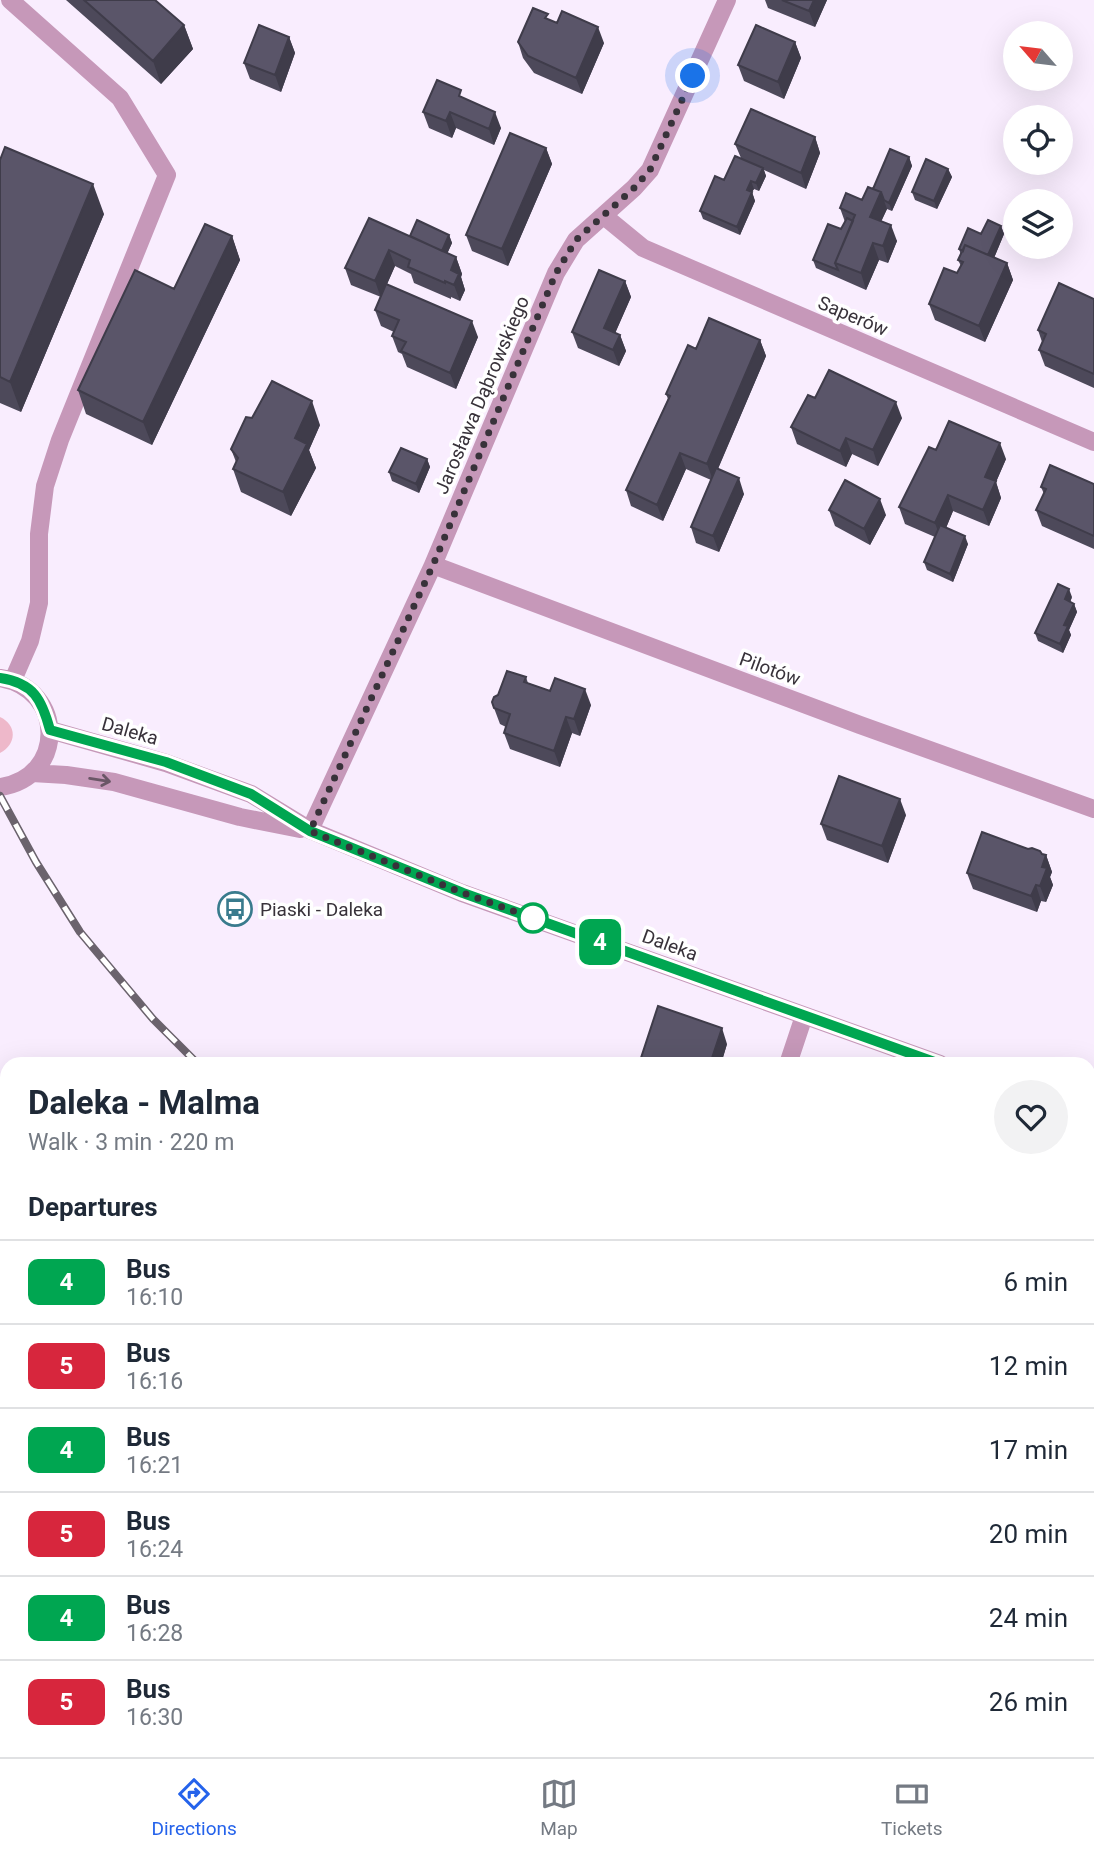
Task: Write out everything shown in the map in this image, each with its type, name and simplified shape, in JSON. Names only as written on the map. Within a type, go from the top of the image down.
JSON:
[{"type":"street","points":[[0,787],[16,783],[32,774],[49,746],[50,730],[43,705],[31,691],[6,679],[30,641],[39,603],[40,534],[45,486],[60,440],[167,175],[120,98],[10,0]]},
{"type":"street","name":"Jarosława Dąbrowskiego","points":[[310,831],[433,565],[556,273],[576,240],[650,170],[727,0]]},
{"type":"street","name":"Saperów","points":[[604,216],[643,248],[1094,442]]},
{"type":"street","name":"Pilotów","points":[[433,565],[860,725],[1094,809]]},
{"type":"street","name":"Daleka","points":[[50,730],[166,762],[251,794],[310,831],[463,893],[920,1057]]},
{"type":"street","name":"Daleka","points":[[32,774],[66,775],[114,782],[240,817],[310,831]]},
{"type":"street","points":[[790,1057],[804,1016]]},
{"type":"shaded area","points":[[0,717],[10,725],[13,735],[10,745],[0,753]]},
{"type":"building","points":[[84,0],[155,0],[184,25],[153,61]]},
{"type":"building","points":[[782,0],[814,0],[809,11]]},
{"type":"building","points":[[533,8],[548,14],[545,18],[557,23],[562,11],[598,27],[576,78],[528,56],[518,42]]},
{"type":"building","points":[[259,25],[289,37],[275,75],[244,63]]},
{"type":"building","points":[[756,25],[795,42],[778,82],[738,65]]},
{"type":"building","points":[[437,80],[461,90],[459,96],[495,112],[489,129],[450,112],[446,121],[423,112]]},
{"type":"building","points":[[751,109],[815,137],[801,173],[735,144]]},
{"type":"building","points":[[510,133],[546,148],[502,249],[466,235]]},
{"type":"building","points":[[5,147],[93,184],[10,382],[0,377],[0,160]]},
{"type":"building","points":[[890,149],[909,157],[889,203],[884,200],[881,192],[873,189]]},
{"type":"building","points":[[735,156],[763,168],[756,183],[751,181],[747,190],[752,192],[737,227],[700,211],[715,176],[724,180]]},
{"type":"building","points":[[926,159],[948,169],[934,201],[912,192]]},
{"type":"building","points":[[868,187],[881,192],[870,217],[891,225],[883,246],[873,243],[861,273],[835,263],[855,215],[840,208],[846,193],[862,200]]},
{"type":"building","points":[[369,218],[456,257],[451,270],[459,274],[454,285],[408,267],[410,260],[389,250],[375,281],[345,268]]},
{"type":"building","points":[[847,218],[853,221],[835,263],[838,270],[813,260],[828,224],[841,229]]},
{"type":"building","points":[[417,220],[449,235],[442,251],[410,236]]},
{"type":"building","points":[[988,220],[1001,226],[988,255],[965,245],[963,251],[959,249],[968,228],[981,234]]},
{"type":"building","points":[[205,224],[232,236],[143,422],[78,390],[135,270],[174,289]]},
{"type":"building","points":[[965,245],[1007,263],[979,326],[929,304],[944,268],[957,273],[963,262],[958,260]]},
{"type":"building","points":[[599,270],[625,281],[604,328],[620,335],[613,350],[572,332]]},
{"type":"building","points":[[1059,283],[1094,299],[1094,374],[1039,350],[1046,334],[1038,330]]},
{"type":"building","points":[[386,284],[472,321],[450,373],[401,351],[406,342],[392,336],[399,320],[375,310]]},
{"type":"building","points":[[709,318],[760,340],[707,464],[680,453],[657,505],[626,490],[670,396],[666,394],[688,345],[696,349]]},
{"type":"building","points":[[829,370],[896,402],[873,450],[846,438],[840,451],[791,427],[808,395],[815,398]]},
{"type":"building","points":[[272,381],[312,401],[295,438],[307,444],[283,492],[233,469],[238,458],[231,449],[246,417],[252,418]]},
{"type":"building","points":[[949,421],[1000,443],[985,477],[996,481],[983,510],[948,495],[935,523],[899,507],[929,447],[936,450]]},
{"type":"building","points":[[401,448],[427,459],[416,484],[389,472]]},
{"type":"building","points":[[1050,465],[1094,484],[1094,536],[1036,510],[1046,489],[1041,487]]},
{"type":"building","points":[[716,468],[739,478],[713,536],[691,527]]},
{"type":"building","points":[[845,480],[880,499],[864,529],[829,510]]},
{"type":"building","points":[[940,525],[965,536],[950,574],[924,562]]},
{"type":"building","points":[[1058,584],[1069,589],[1065,599],[1074,604],[1064,625],[1068,626],[1060,644],[1035,633]]},
{"type":"building","points":[[507,671],[526,677],[524,682],[550,691],[555,678],[585,689],[574,719],[566,717],[554,751],[504,733],[510,714],[494,708],[492,702],[498,695]]},
{"type":"building","points":[[839,776],[900,799],[882,846],[821,824]]},
{"type":"building","points":[[982,832],[1046,855],[1042,867],[1047,868],[1040,886],[1036,885],[1031,896],[967,873]]},
{"type":"building","points":[[658,1006],[722,1028],[712,1057],[641,1057]]},
{"type":"railway","points":[[0,796],[36,862],[80,932],[153,1019],[191,1057]]},
{"type":"bus line","name":"4","points":[[0,678],[13,680],[31,691],[43,705],[50,730],[166,762],[251,794],[310,831],[463,893],[920,1057]]},
{"type":"place","name":"Piaski - Daleka","points":[[235,909]]},
{"type":"route","points":[[533,918],[541,921],[463,893],[310,831],[433,565],[556,273],[576,240],[650,170],[693,76]]}]
